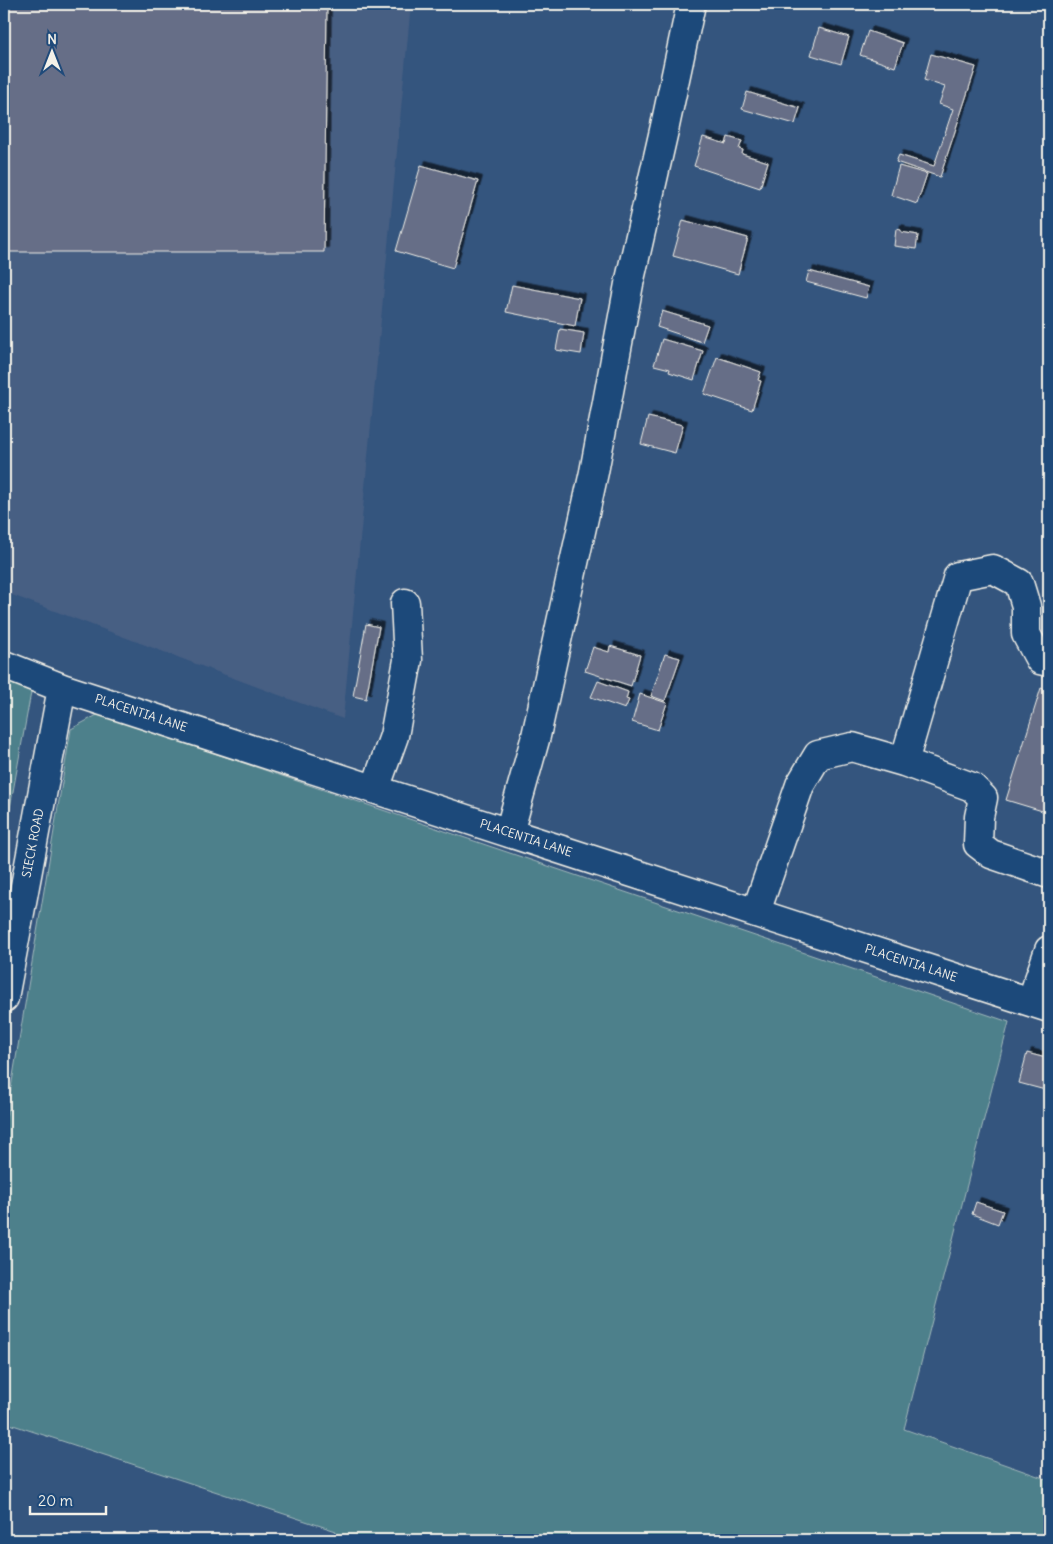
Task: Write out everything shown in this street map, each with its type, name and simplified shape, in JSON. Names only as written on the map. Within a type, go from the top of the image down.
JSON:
[{"type":"street","points":[[509,833],[536,736],[594,472],[629,284],[665,126],[690,4]]},
{"type":"street","points":[[904,762],[958,576],[993,569],[1019,583],[1026,606],[1026,634],[1040,660],[1049,662]]},
{"type":"street","points":[[375,789],[394,736],[408,660],[405,603]]},
{"type":"street","name":"PLACENTIA LANE","points":[[4,665],[62,688],[1040,1005]]},
{"type":"street","name":"SIECK ROAD","points":[[4,998],[62,688]]},
{"type":"street","points":[[756,912],[800,785],[818,756],[852,746],[904,762],[972,787],[982,798],[978,844],[991,854],[1049,874]]},
{"type":"street","points":[[1040,1005],[1049,950]]},
{"type":"shaded area","points":[[4,4],[411,4],[343,719],[4,592]]},
{"type":"green space","points":[[4,676],[32,687],[4,841]]},
{"type":"green space","points":[[99,714],[1009,1022],[904,1429],[1049,1480],[1049,1540],[333,1540],[336,1531],[4,1422],[4,1130],[71,729]]},
{"type":"building","points":[[4,4],[327,4],[324,252],[4,252]]},
{"type":"building","points":[[819,28],[849,37],[841,64],[811,55]]},
{"type":"building","points":[[868,31],[903,43],[895,67],[860,55]]},
{"type":"building","points":[[931,54],[976,67],[940,177],[896,162],[899,155],[934,166],[953,109],[939,104],[945,87],[924,80]]},
{"type":"building","points":[[747,92],[800,108],[795,124],[742,109]]},
{"type":"building","points":[[703,137],[726,144],[728,137],[742,141],[739,149],[743,150],[742,154],[768,162],[760,188],[694,166]]},
{"type":"building","points":[[421,165],[478,181],[453,268],[396,251]]},
{"type":"building","points":[[899,166],[927,174],[917,204],[891,195]]},
{"type":"building","points":[[683,220],[748,238],[738,274],[673,256]]},
{"type":"building","points":[[896,229],[901,230],[901,232],[918,235],[916,249],[894,246]]},
{"type":"building","points":[[809,271],[869,287],[866,298],[806,282]]},
{"type":"building","points":[[512,285],[580,298],[575,326],[506,312]]},
{"type":"building","points":[[662,311],[708,325],[702,342],[657,327]]},
{"type":"building","points":[[560,329],[584,333],[581,354],[556,350]]},
{"type":"building","points":[[662,339],[703,351],[694,380],[669,372],[670,369],[654,365]]},
{"type":"building","points":[[717,357],[761,372],[758,380],[761,381],[752,410],[704,394]]},
{"type":"building","points":[[648,417],[683,425],[675,453],[641,444]]},
{"type":"building","points":[[366,624],[379,627],[366,699],[353,696]]},
{"type":"building","points":[[610,646],[640,655],[631,686],[585,671],[593,647],[609,652]]},
{"type":"building","points":[[665,654],[680,658],[665,701],[651,696]]},
{"type":"building","points":[[598,681],[628,692],[626,699],[629,700],[625,709],[591,697]]},
{"type":"building","points":[[1041,688],[1049,691],[1049,813],[1006,800]]},
{"type":"building","points":[[640,694],[667,703],[658,730],[632,722]]},
{"type":"building","points":[[1048,1052],[1049,1091],[1019,1083],[1027,1053],[1046,1058]]},
{"type":"building","points":[[976,1202],[1003,1211],[998,1224],[972,1214]]}]
